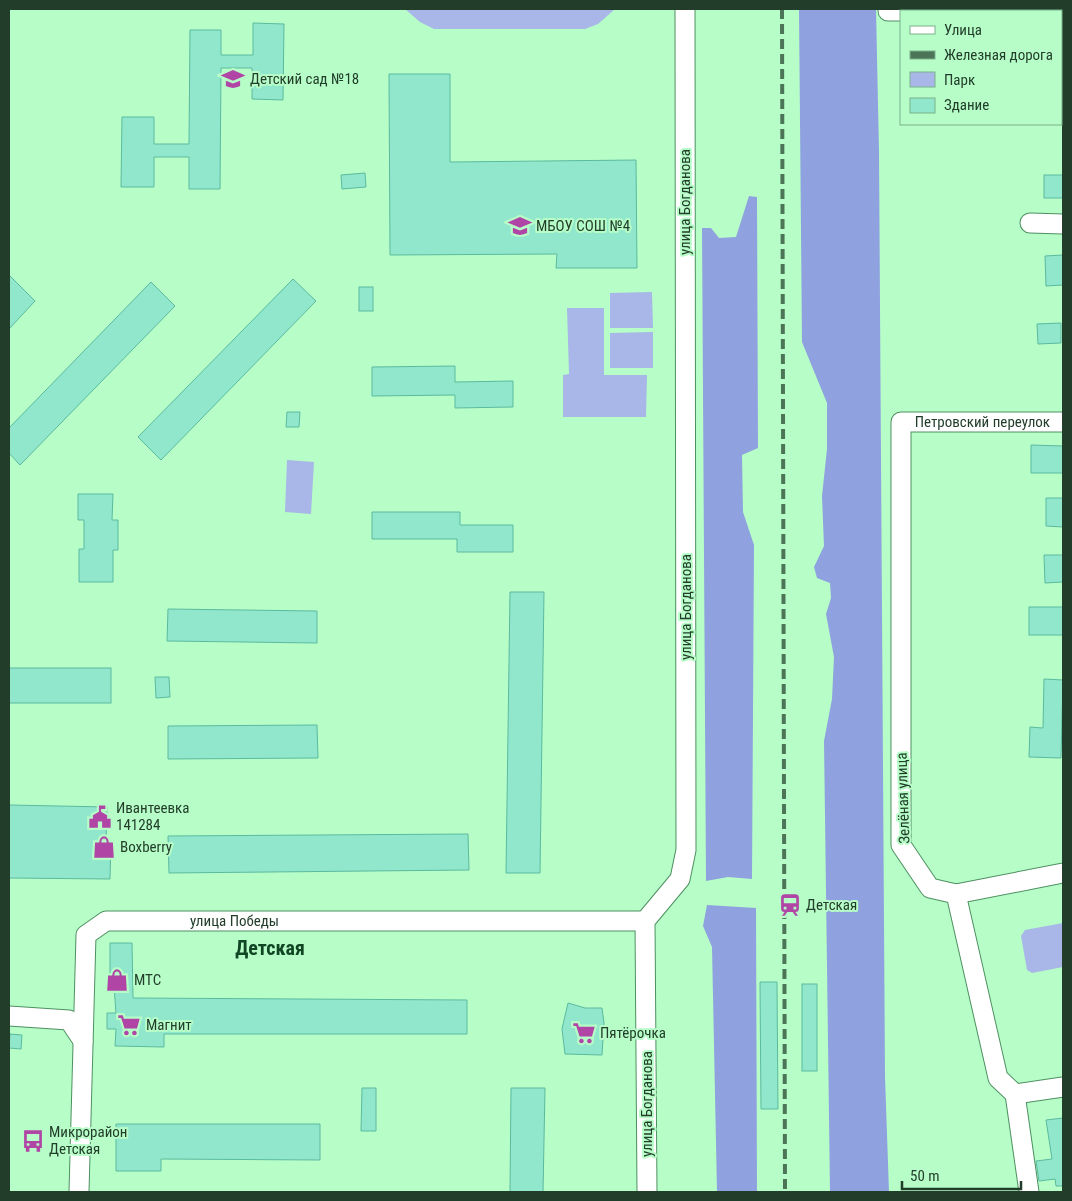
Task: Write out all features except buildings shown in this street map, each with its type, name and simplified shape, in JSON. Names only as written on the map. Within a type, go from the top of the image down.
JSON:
[{"type":"street","name":"улица Богданова","points":[[647,1192],[645,921],[680,879],[686,850],[685,9]]},
{"type":"street","points":[[1030,223],[1063,224]]},
{"type":"street","name":"Петровский переулок","points":[[901,422],[1063,422]]},
{"type":"street","name":"Зелёная улица","points":[[901,422],[901,845],[930,888],[956,894]]},
{"type":"street","points":[[1030,1192],[1015,1094],[998,1078],[956,894],[1063,873]]},
{"type":"street","name":"улица Победы","points":[[79,1192],[86,935],[106,921],[645,921]]},
{"type":"street","points":[[9,1016],[69,1020],[83,1041]]},
{"type":"street","points":[[1015,1094],[1063,1087]]},
{"type":"green space","points":[[405,9],[615,9],[598,24],[585,29],[434,29],[420,22]]},
{"type":"green space","points":[[652,292],[653,328],[610,328],[610,293]]},
{"type":"green space","points":[[567,308],[604,308],[604,375],[647,375],[646,417],[563,417],[563,375],[569,374]]},
{"type":"green space","points":[[653,332],[653,368],[610,368],[610,333]]},
{"type":"green space","points":[[287,460],[314,462],[311,514],[285,512]]},
{"type":"green space","points":[[1063,923],[1063,967],[1032,973],[1027,970],[1021,936],[1025,930]]},
{"type":"shaded area","points":[[799,9],[876,9],[879,152],[885,1077],[889,1192],[830,1192],[824,741],[832,699],[834,657],[826,614],[831,598],[830,583],[817,578],[814,567],[824,546],[822,496],[827,449],[827,403],[802,342]]},
{"type":"shaded area","points":[[749,196],[757,197],[758,448],[742,455],[743,512],[754,545],[752,879],[728,877],[706,881],[702,228],[711,228],[719,238],[736,237]]},
{"type":"shaded area","points":[[707,905],[756,908],[757,1192],[717,1192],[712,947],[703,926]]},
{"type":"railway","points":[[782,9],[785,1192]]},
{"type":"place","name":"Детский сад №18","points":[[233,79]]},
{"type":"place","name":"МБОУ СОШ №4","points":[[520,226]]},
{"type":"place","name":"Ивантеевка 141284","points":[[100,817]]},
{"type":"place","name":"Boxberry","points":[[104,847]]},
{"type":"place","name":"Детская","points":[[790,905]]},
{"type":"place","name":"МТС","points":[[117,980]]},
{"type":"place","name":"Магнит","points":[[129,1025]]},
{"type":"place","name":"Пятёрочка","points":[[584,1033]]},
{"type":"place","name":"Микрорайон Детская","points":[[33,1141]]},
{"type":"district","name":"Детская","points":[[270,948]]}]
